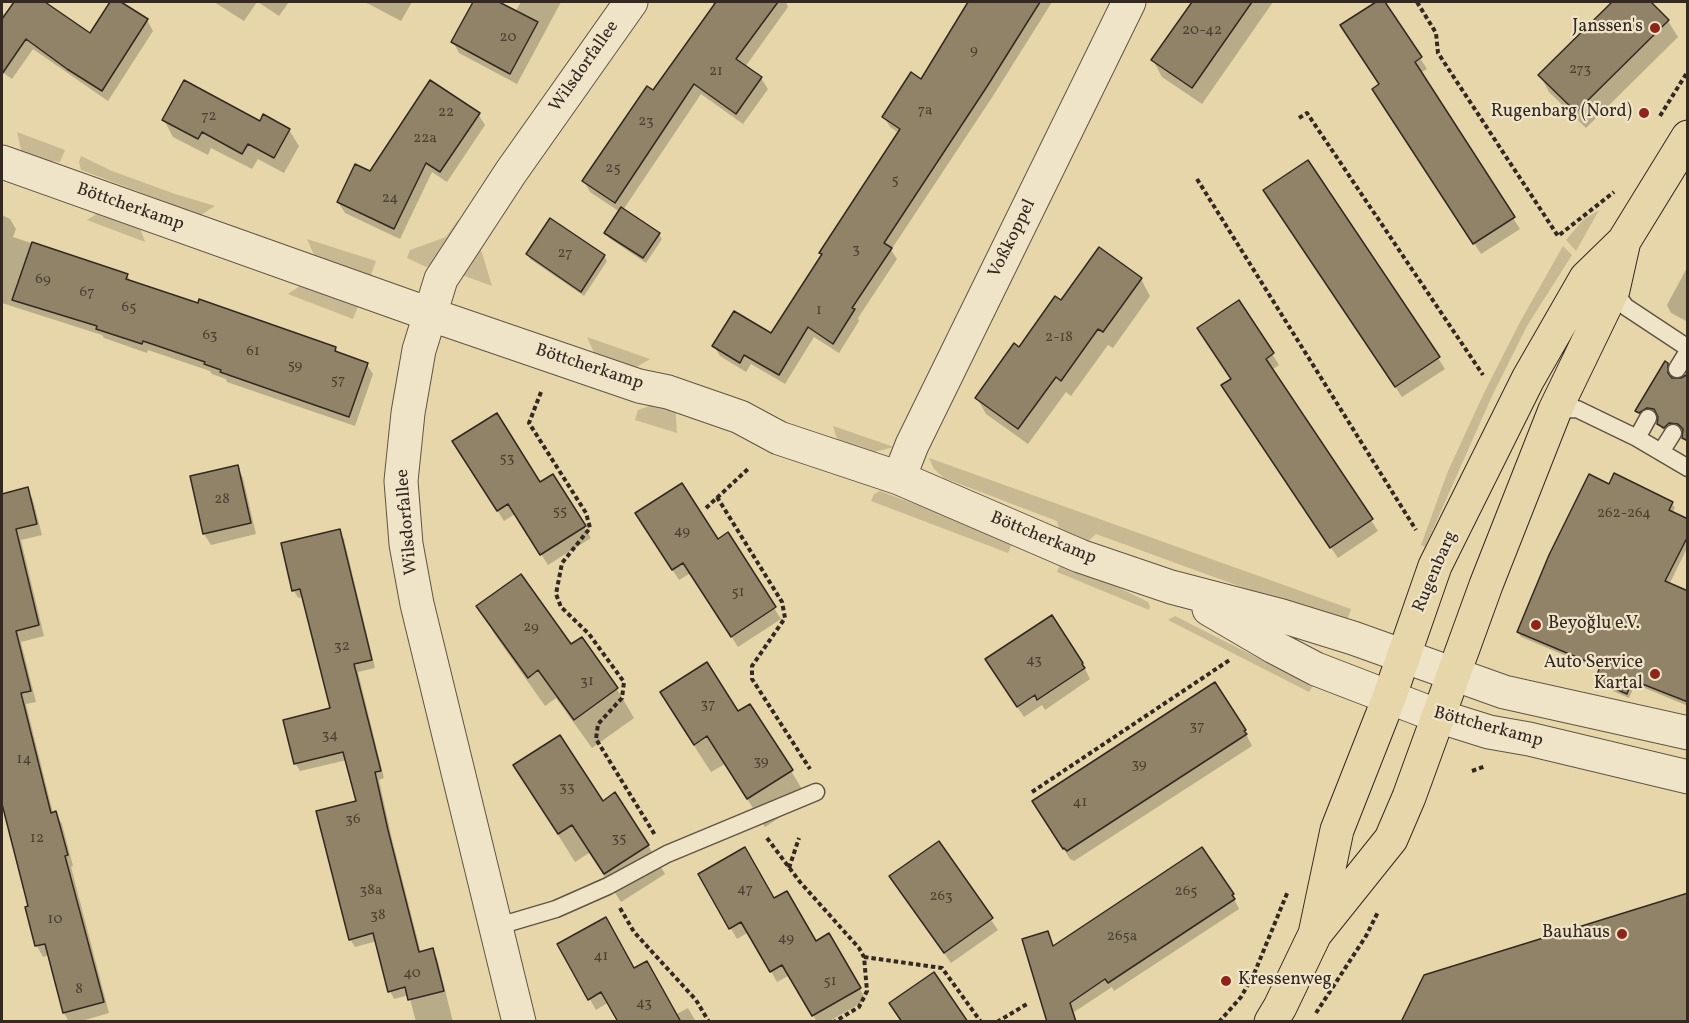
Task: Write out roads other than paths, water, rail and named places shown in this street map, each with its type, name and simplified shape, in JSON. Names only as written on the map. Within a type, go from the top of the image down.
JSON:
[{"type":"main road","name":"Rugenbarg","points":[[1316,934],[1337,830],[1389,698],[1435,566],[1528,379],[1586,278],[1624,241],[1688,137]]},
{"type":"main road","name":"Rugenbarg","points":[[1270,1022],[1280,1007],[1316,934],[1391,839],[1409,797],[1486,585],[1555,410],[1613,290],[1624,241]]},
{"type":"street","name":"Wilsdorfallee","points":[[519,1022],[417,604],[406,544],[401,481],[408,413],[419,350],[441,279],[523,155],[631,2]]},
{"type":"street","name":"Voßkoppel","points":[[899,478],[912,445],[1129,2]]},
{"type":"street","name":"Böttcherkamp","points":[[2,162],[429,314],[639,386],[668,392],[740,417],[779,438],[899,478],[1073,553],[1171,587],[1282,616],[1403,655],[1504,692],[1688,734]]},
{"type":"street","name":"Böttcherkamp","points":[[1171,587],[1316,669],[1389,698],[1489,732],[1529,739],[1688,777]]},
{"type":"lane","points":[[1613,290],[1626,307],[1688,350],[1677,369]]},
{"type":"lane","points":[[1555,410],[1577,409],[1637,438],[1688,468]]},
{"type":"lane","points":[[1637,438],[1648,418]]},
{"type":"lane","points":[[1661,452],[1673,433]]},
{"type":"lane","points":[[495,927],[556,909],[608,886],[667,854],[816,792]]},
{"type":"place","name":"Janssen's","points":[[1655,28]]},
{"type":"place","name":"Rugenbarg (Nord)","points":[[1644,113]]},
{"type":"place","name":"Beyoğlu e.V.","points":[[1536,625]]},
{"type":"place","name":"Auto Service Kartal","points":[[1655,674]]},
{"type":"place","name":"Bauhaus","points":[[1622,934]]},
{"type":"place","name":"Kressenweg","points":[[1226,981]]}]
